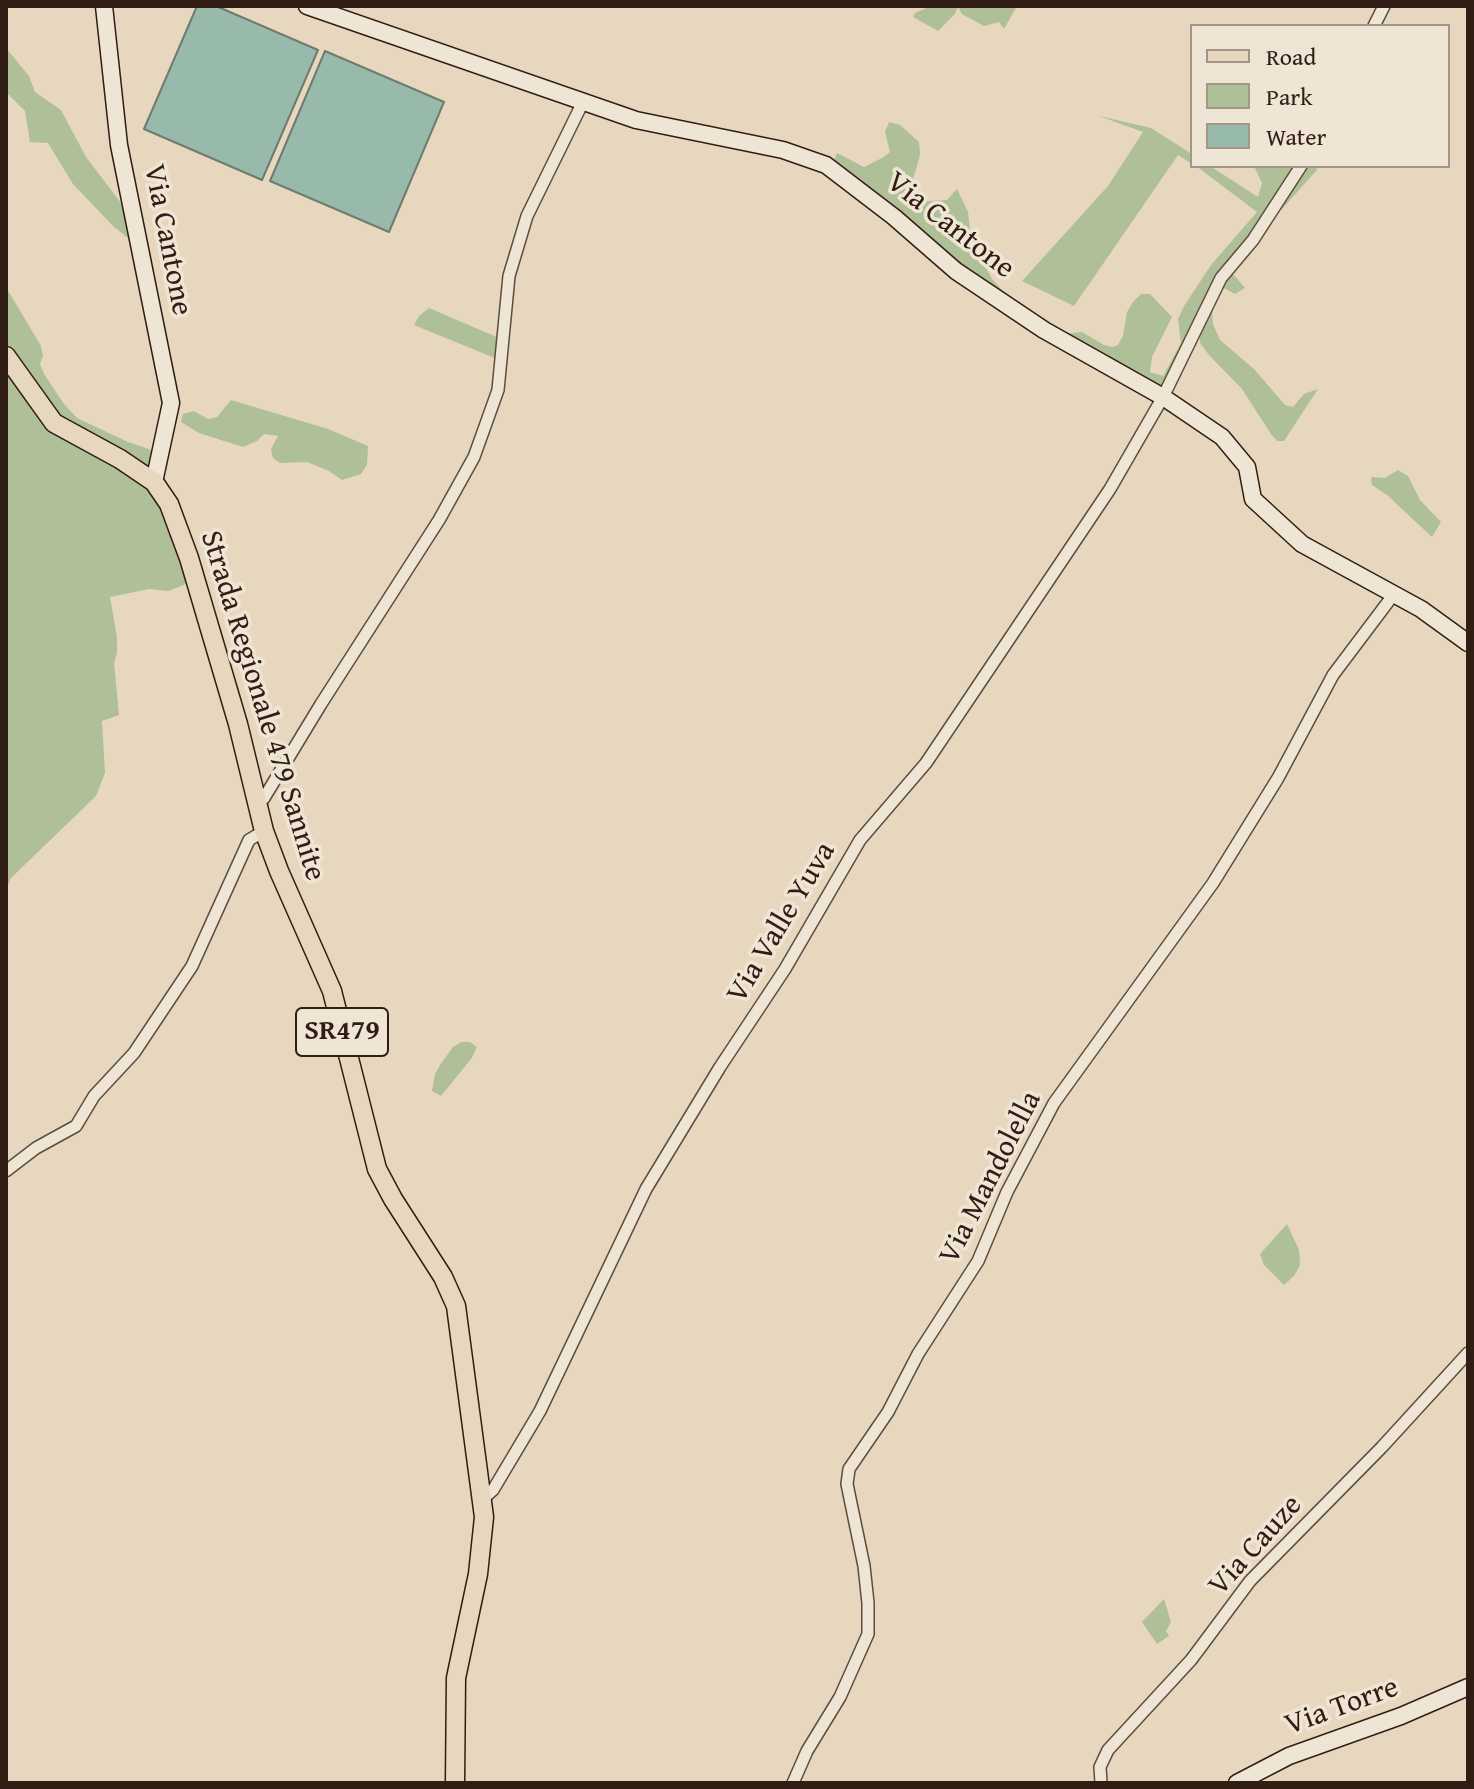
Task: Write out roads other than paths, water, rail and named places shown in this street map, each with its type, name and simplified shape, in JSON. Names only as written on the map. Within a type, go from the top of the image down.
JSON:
[{"type":"main road","name":"Via Cantone","points":[[104,6],[119,145],[171,403],[154,482]]},
{"type":"main road","name":"Via Cantone","points":[[307,6],[636,120],[783,150],[826,165],[894,217],[956,271],[1044,330],[1163,397],[1222,437],[1247,467],[1253,499],[1302,544],[1394,594],[1468,643]]},
{"type":"main road","name":"Strada Regionale 479 Sannite","points":[[6,356],[54,423],[120,459],[154,482],[169,504],[189,558],[241,735],[264,831],[332,991],[377,1169],[443,1277],[456,1306],[484,1498],[482,1551],[456,1678],[455,1783]]},
{"type":"main road","name":"Via Torre","points":[[1237,1783],[1289,1756],[1401,1716],[1468,1687]]},
{"type":"street","points":[[1375,24],[1384,6]]},
{"type":"street","points":[[257,803],[264,798],[439,520],[474,457],[498,390],[513,261],[527,216],[583,102]]},
{"type":"street","name":"Via Valle Yuva","points":[[484,1498],[493,1490],[540,1411],[646,1189],[720,1067],[785,969],[860,840],[926,763],[1110,489],[1163,397],[1221,278],[1253,240],[1300,168]]},
{"type":"street","name":"Via Mandolella","points":[[793,1783],[807,1751],[840,1697],[868,1634],[864,1566],[847,1484],[849,1469],[888,1412],[918,1354],[978,1261],[1007,1192],[1054,1103],[1213,883],[1278,778],[1333,675],[1394,594]]},
{"type":"street","points":[[6,1171],[36,1148],[76,1126],[94,1096],[134,1053],[192,966],[249,840],[264,831]]},
{"type":"street","name":"Via Cauze","points":[[1101,1783],[1100,1767],[1108,1750],[1191,1660],[1250,1581],[1382,1447],[1468,1353]]},
{"type":"water","points":[[197,6],[216,6],[318,50],[262,180],[144,129]]},
{"type":"water","points":[[325,51],[444,102],[389,232],[270,181]]}]
